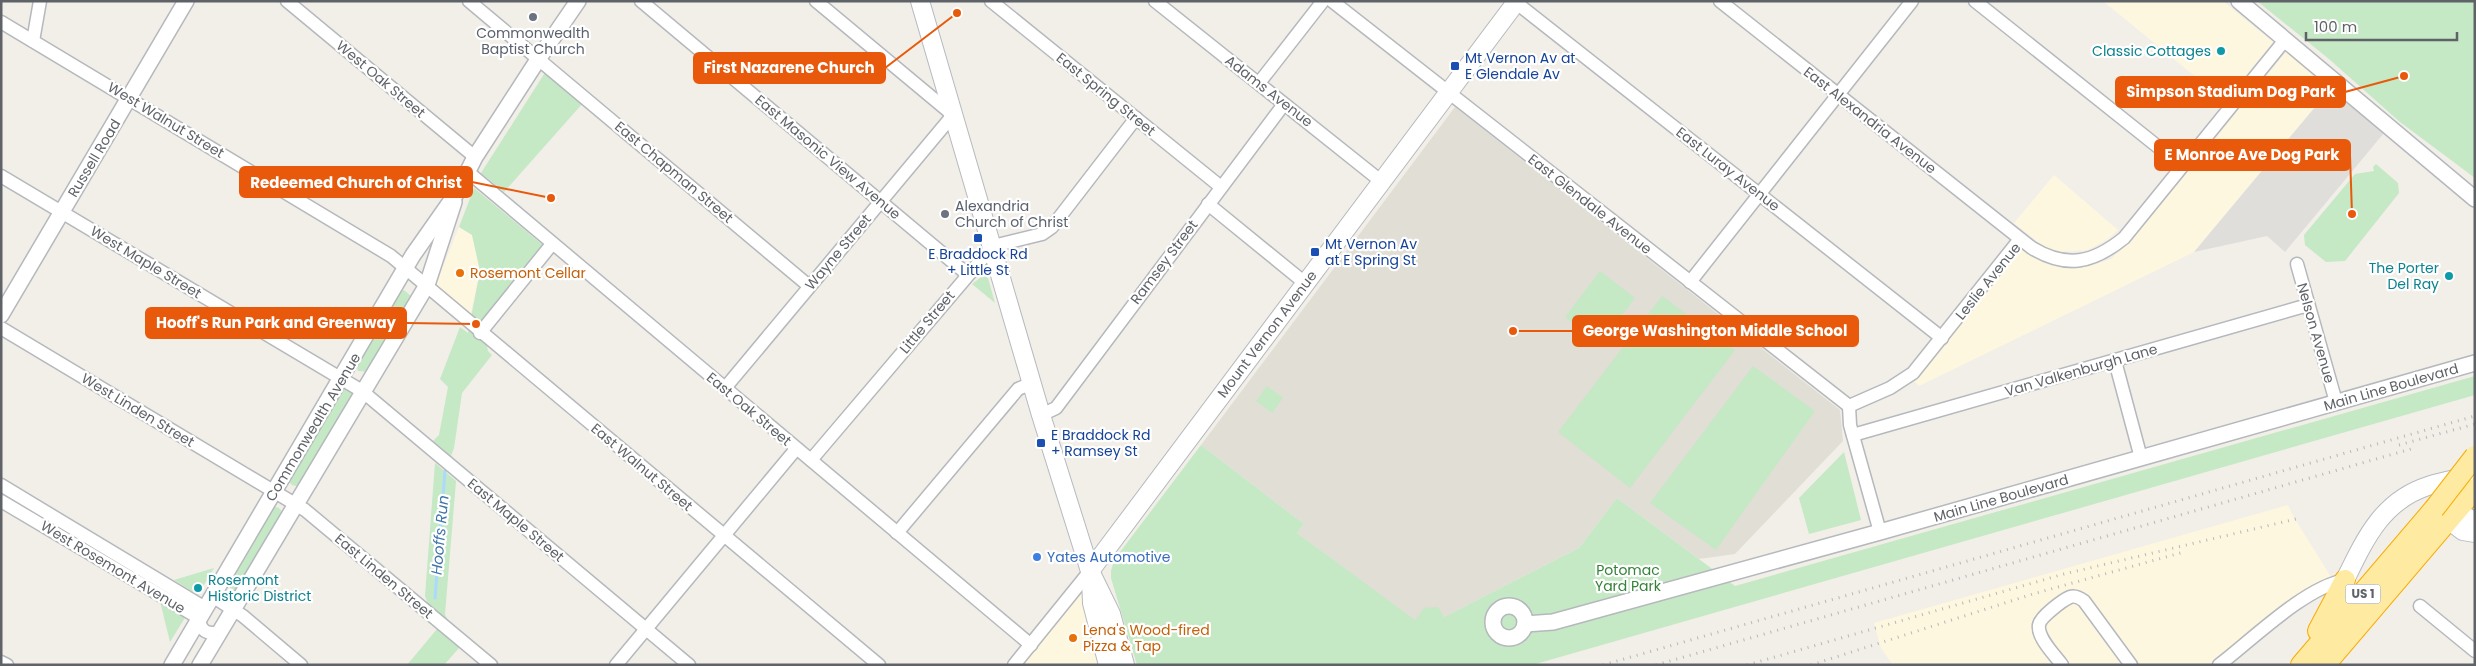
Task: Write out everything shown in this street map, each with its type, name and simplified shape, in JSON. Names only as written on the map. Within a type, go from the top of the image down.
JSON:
[{"type":"highway","name":"US 1","points":[[2325,665],[2441,516],[2475,456]]},
{"type":"highway","name":"US 1","points":[[2301,665],[2441,516],[2475,489]]},
{"type":"highway","points":[[2296,665],[2331,610],[2345,580]]},
{"type":"main road","points":[[920,1],[1032,383],[1090,571],[1110,614],[1126,665]]},
{"type":"main road","name":"Mount Vernon Avenue","points":[[1090,571],[1516,2]]},
{"type":"main road","points":[[2345,580],[2366,536],[2385,511],[2411,493],[2475,472]]},
{"type":"main road","points":[[2441,516],[2475,522]]},
{"type":"main road","points":[[2441,516],[2463,531],[2475,534]]},
{"type":"main road","points":[[1090,571],[1092,603],[1108,665]]},
{"type":"street","points":[[34,41],[40,1]]},
{"type":"street","name":"Russell Road","points":[[1,315],[186,1]]},
{"type":"street","name":"West Oak Street","points":[[287,1],[475,157]]},
{"type":"street","name":"East Chapman Street","points":[[469,1],[809,286]]},
{"type":"street","name":"Commonwealth Avenue","points":[[172,665],[406,268],[438,217],[458,190],[475,157],[578,1]]},
{"type":"street","name":"East Masonic View Avenue","points":[[641,1],[967,274]]},
{"type":"street","points":[[816,1],[953,115]]},
{"type":"street","name":"East Spring Street","points":[[992,1],[1221,187]]},
{"type":"street","name":"Adams Avenue","points":[[1155,1],[1382,182]]},
{"type":"street","points":[[1259,84],[1323,1]]},
{"type":"street","name":"East Glendale Avenue","points":[[1332,1],[1690,282],[1853,405]]},
{"type":"street","name":"East Alexandria Avenue","points":[[1720,1],[2020,238]]},
{"type":"street","points":[[1690,282],[1912,1]]},
{"type":"street","points":[[1975,1],[2182,166]]},
{"type":"street","points":[[2239,1],[2475,199]]},
{"type":"street","name":"East Luray Avenue","points":[[1516,2],[1942,338]]},
{"type":"street","name":"West Walnut Street","points":[[1,22],[385,252],[406,268]]},
{"type":"street","name":"Leslie Avenue","points":[[1853,405],[1907,378],[1942,338],[2020,238],[2040,252],[2060,260],[2086,259],[2102,253],[2124,238],[2285,40]]},
{"type":"street","name":"Ramsey Street","points":[[1042,415],[1056,408],[1284,104]]},
{"type":"street","name":"Wayne Street","points":[[725,388],[953,115]]},
{"type":"street","points":[[993,246],[1042,234],[1052,227],[1136,118]]},
{"type":"street","name":"East Oak Street","points":[[468,172],[1031,645]]},
{"type":"street","name":"West Maple Street","points":[[1,176],[342,378]]},
{"type":"street","name":"Commonwealth Avenue","points":[[200,665],[294,503],[427,285],[458,190]]},
{"type":"street","points":[[1208,204],[1305,283]]},
{"type":"street","points":[[480,333],[552,244]]},
{"type":"street","name":"Little Street","points":[[811,460],[967,274],[993,246]]},
{"type":"street","name":"Nelson Avenue","points":[[2297,264],[2336,402]]},
{"type":"street","name":"East Walnut Street","points":[[406,268],[480,333],[880,665]]},
{"type":"street","name":"Van Valkenburgh Lane","points":[[1853,435],[2308,305]]},
{"type":"street","name":"West Linden Street","points":[[1,328],[274,492]]},
{"type":"street","points":[[2115,360],[2141,458]]},
{"type":"street","name":"Main Line Boulevard","points":[[1525,624],[1553,622],[1880,532],[2475,363]]},
{"type":"street","name":"East Maple Street","points":[[342,378],[362,391],[688,665]]},
{"type":"street","points":[[897,533],[1018,389],[1032,383]]},
{"type":"street","points":[[1853,405],[1850,424],[1880,532]]},
{"type":"street","points":[[616,665],[796,449]]},
{"type":"street","name":"West Rosemont Avenue","points":[[1,485],[205,607]]},
{"type":"street","name":"East Linden Street","points":[[274,492],[294,503],[491,665]]},
{"type":"street","name":"West Rosemont Avenue","points":[[1,501],[205,607]]},
{"type":"street","name":"Mount Vernon Avenue","points":[[1014,665],[1090,571]]},
{"type":"street","points":[[2219,665],[2303,599],[2329,584],[2345,580]]},
{"type":"street","points":[[2062,665],[2040,634],[2039,625],[2042,617],[2070,597],[2078,597],[2084,601],[2131,665]]},
{"type":"street","points":[[2420,606],[2475,651]]},
{"type":"street","points":[[205,607],[233,610],[301,665]]},
{"type":"street","name":"West Rosemont Avenue","points":[[205,607],[200,627],[205,632],[212,634],[220,632]]},
{"type":"street","points":[[1,662],[7,665]]},
{"type":"shaded area","points":[[2103,1],[2223,1],[2273,42],[2225,101]]},
{"type":"shaded area","points":[[2286,52],[2331,88],[2194,252],[1919,386],[1915,382],[2022,248],[2053,266],[2071,269],[2090,266],[2111,259],[2132,240]]},
{"type":"shaded area","points":[[2331,88],[2384,133],[2285,252],[2267,236],[2194,252]]},
{"type":"shaded area","points":[[1455,107],[1840,410],[1843,441],[1735,554],[1699,559],[1617,498],[1579,548],[1444,617],[1415,621],[1297,533],[1304,524],[1201,445]]},
{"type":"shaded area","points":[[2054,175],[2118,230],[2108,239],[2088,250],[2058,252],[2043,246],[2014,223]]},
{"type":"shaded area","points":[[459,227],[472,235],[480,271],[470,317],[435,287]]},
{"type":"shaded area","points":[[2288,505],[2331,577],[2208,665],[1893,665],[1881,648],[1874,623]]},
{"type":"shaded area","points":[[1079,574],[1105,665],[1005,665],[1032,631]]},
{"type":"green space","points":[[2257,1],[2475,1],[2475,178],[2400,122],[2329,59]]},
{"type":"green space","points":[[546,71],[583,103],[504,192],[481,173]]},
{"type":"green space","points":[[2376,164],[2398,183],[2399,193],[2345,261],[2326,262],[2305,245],[2304,235],[2355,174],[2374,171],[2373,167]]},
{"type":"green space","points":[[474,188],[544,246],[482,321],[488,351],[492,355],[462,393],[454,448],[451,456],[433,441],[439,435],[448,387],[440,379],[460,327],[468,333],[480,271],[472,235],[459,227]]},
{"type":"green space","points":[[1600,271],[1635,298],[1600,344],[1565,317]]},
{"type":"green space","points":[[984,275],[988,278],[995,303],[972,284]]},
{"type":"green space","points":[[404,290],[412,297],[368,372],[358,371],[356,364],[398,292]]},
{"type":"green space","points":[[1662,296],[1735,350],[1630,488],[1558,432]]},
{"type":"green space","points":[[1753,366],[1815,411],[1716,550],[1650,503]]},
{"type":"green space","name":"Potomac Yard Park","points":[[2475,376],[2475,395],[1532,665],[1137,665],[1111,578],[1114,560],[1201,445],[1304,524],[1297,533],[1415,620],[1424,608],[1438,607],[1444,617],[1579,548],[1617,498],[1735,586]]},
{"type":"green space","points":[[343,386],[355,394],[300,487],[292,485],[287,480]]},
{"type":"green space","points":[[1267,386],[1283,398],[1272,413],[1256,401]]},
{"type":"green space","points":[[1844,452],[1861,520],[1809,534],[1799,498]]},
{"type":"green space","points":[[435,463],[456,481],[445,614],[459,648],[444,665],[407,665],[437,629],[425,596]]},
{"type":"green space","points":[[273,506],[279,508],[283,513],[236,591],[227,586]]},
{"type":"green space","points":[[214,568],[198,595],[174,580]]},
{"type":"green space","points":[[160,601],[186,616],[170,642]]},
{"type":"waterway","name":"Hooffs Run","points":[[435,598],[445,471]]},
{"type":"railway","points":[[1603,665],[2475,416]]},
{"type":"railway","points":[[2399,445],[2475,424]]},
{"type":"railway","points":[[1656,665],[2411,449]]},
{"type":"railway","points":[[1747,665],[2064,574],[2296,519]]},
{"type":"railway","points":[[1811,665],[2033,594],[2184,552]]},
{"type":"place","name":"First Nazarene Church","points":[[957,13]]},
{"type":"place","name":"Commonwealth Baptist Church","points":[[533,17]]},
{"type":"place","name":"Classic Cottages","points":[[2221,51]]},
{"type":"place","name":"Mt Vernon Av at E Glendale Av","points":[[1455,66]]},
{"type":"place","name":"Simpson Stadium Dog Park","points":[[2404,76]]},
{"type":"place","name":"Redeemed Church of Christ","points":[[551,198]]},
{"type":"place","name":"Alexandria Church of Christ","points":[[945,214]]},
{"type":"place","name":"E Monroe Ave Dog Park","points":[[2352,214]]},
{"type":"place","name":"E Braddock Rd + Little St","points":[[978,238]]},
{"type":"place","name":"Mt Vernon Av at E Spring St","points":[[1315,252]]},
{"type":"place","name":"Rosemont Cellar","points":[[460,273]]},
{"type":"place","name":"The Porter Del Ray","points":[[2449,276]]},
{"type":"place","name":"Hooff's Run Park and Greenway","points":[[476,324]]},
{"type":"place","name":"George Washington Middle School","points":[[1513,331]]},
{"type":"place","name":"E Braddock Rd + Ramsey St","points":[[1041,443]]},
{"type":"place","name":"Yates Automotive","points":[[1037,557]]},
{"type":"place","name":"Rosemont Historic District","points":[[198,588]]},
{"type":"place","name":"Lena's Wood-fired Pizza & Tap","points":[[1073,638]]}]
